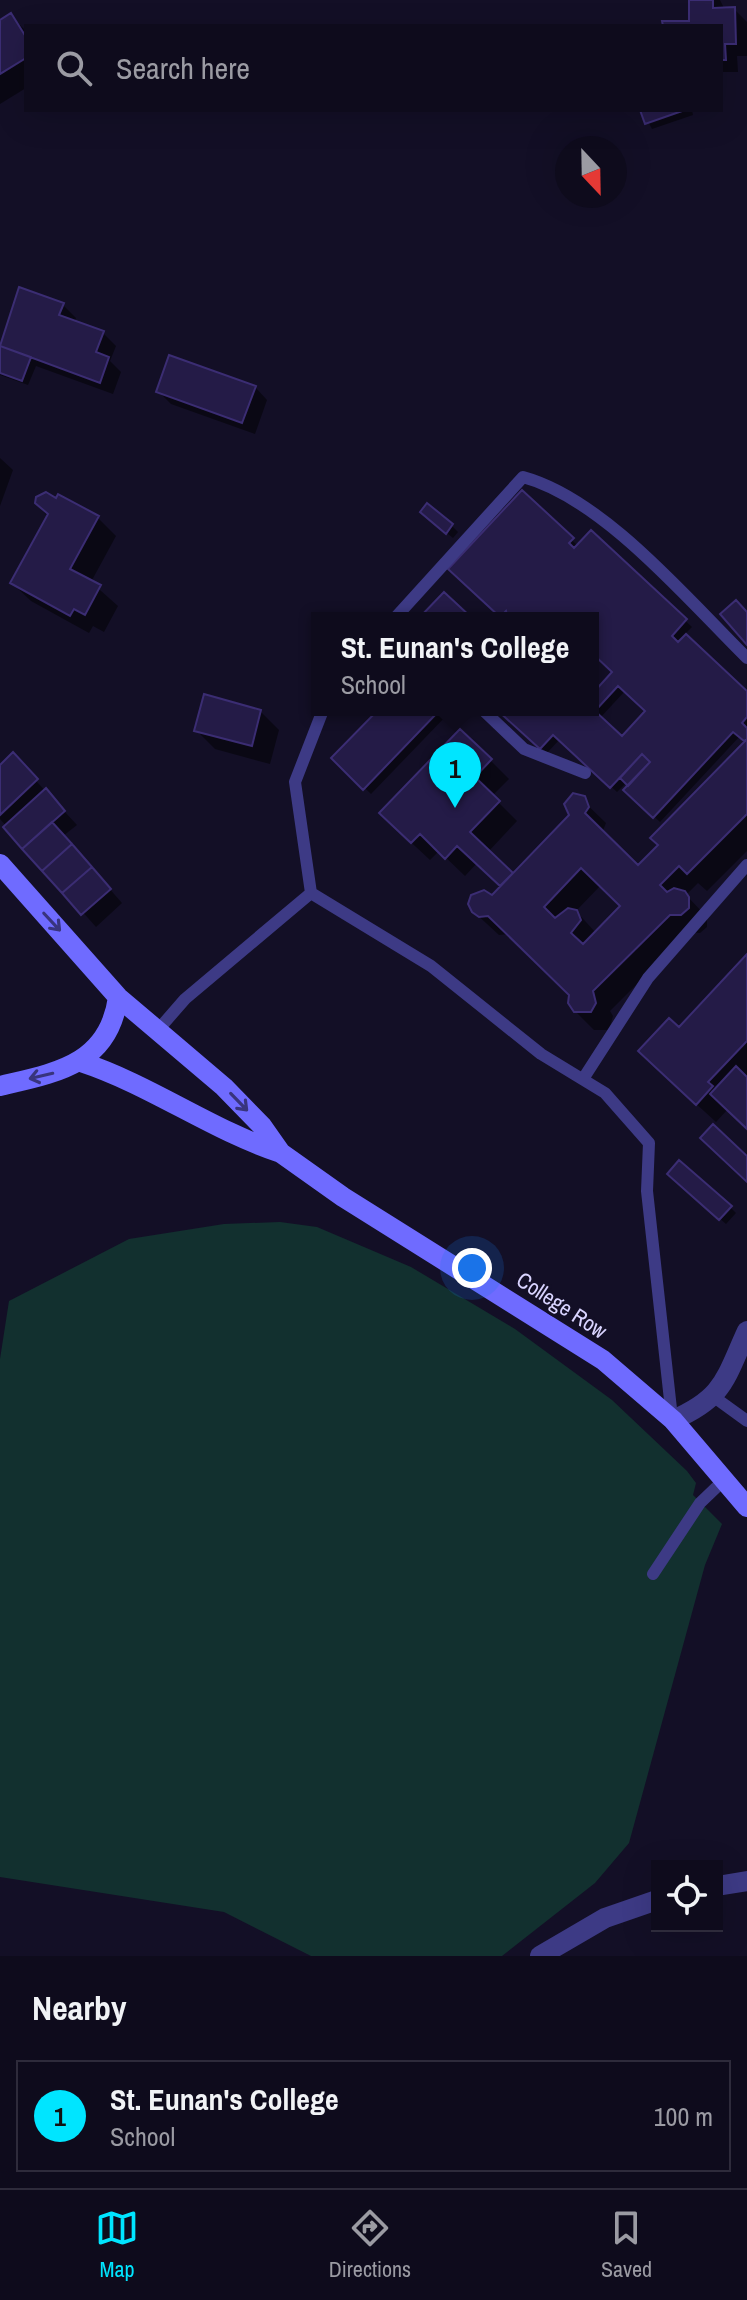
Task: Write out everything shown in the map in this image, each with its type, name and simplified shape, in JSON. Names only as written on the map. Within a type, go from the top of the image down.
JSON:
[{"type":"street","name":"College Row","points":[[0,864],[118,997],[224,1087],[262,1126],[281,1153]]},
{"type":"street","points":[[0,1086],[58,1072],[81,1062],[103,1038],[116,1013],[118,997]]},
{"type":"street","name":"College Row","points":[[81,1062],[114,1073],[242,1140],[281,1153],[343,1197],[603,1360],[673,1420],[747,1507]]},
{"type":"street","points":[[673,1420],[704,1407],[714,1397],[747,1331]]},
{"type":"street","points":[[723,1885],[747,1881]]},
{"type":"street","points":[[540,1956],[605,1918],[651,1902]]},
{"type":"lane","points":[[400,612],[523,477],[543,482],[618,531],[747,658]]},
{"type":"lane","points":[[311,893],[295,782],[321,716]]},
{"type":"lane","points":[[489,716],[524,749],[585,773]]},
{"type":"lane","points":[[583,1079],[648,978],[747,865]]},
{"type":"lane","points":[[158,1030],[185,999],[311,893]]},
{"type":"lane","points":[[311,893],[431,966],[541,1054],[605,1093],[649,1143],[647,1191],[673,1420]]},
{"type":"lane","points":[[714,1397],[747,1421]]},
{"type":"lane","points":[[653,1574],[700,1503],[724,1480]]},
{"type":"green space","points":[[280,1222],[317,1227],[411,1267],[515,1329],[612,1400],[687,1471],[696,1483],[693,1495],[722,1524],[705,1565],[629,1843],[595,1883],[502,1956],[311,1956],[224,1912],[0,1877],[0,1359],[9,1301],[129,1239],[224,1224]]},
{"type":"building","points":[[689,0],[713,0],[713,8],[735,7],[736,44],[725,44],[726,60],[723,60],[723,24],[663,24],[662,21],[689,21]]},
{"type":"building","points":[[11,13],[24,34],[24,59],[0,74],[0,20]]},
{"type":"building","points":[[641,112],[679,112],[645,124]]},
{"type":"building","points":[[19,287],[64,303],[59,315],[104,331],[96,352],[109,357],[100,383],[0,346]]},
{"type":"building","points":[[0,346],[31,357],[22,381],[0,373]]},
{"type":"building","points":[[169,355],[256,386],[242,423],[156,392]]},
{"type":"building","points":[[522,490],[574,538],[569,543],[574,548],[591,530],[687,619],[672,636],[678,642],[686,634],[747,691],[747,717],[742,723],[747,728],[747,739],[744,741],[733,732],[653,818],[623,790],[650,762],[642,754],[610,788],[553,735],[540,749],[504,716],[599,715],[622,736],[645,711],[618,686],[599,707],[599,686],[612,672],[599,660],[599,612],[495,612],[448,569]]},
{"type":"building","points":[[46,492],[56,498],[58,494],[99,516],[70,569],[101,585],[85,615],[74,609],[70,616],[10,583],[48,514],[35,503],[36,497]]},
{"type":"building","points":[[427,503],[453,524],[446,534],[420,512]]},
{"type":"building","points":[[444,592],[466,612],[425,612]]},
{"type":"building","points":[[736,600],[747,612],[747,645],[720,614]]},
{"type":"building","points":[[204,694],[261,710],[252,746],[194,731]]},
{"type":"building","points":[[372,716],[434,716],[363,790],[331,758]]},
{"type":"building","points":[[460,729],[492,759],[475,777],[500,801],[470,832],[513,873],[500,886],[457,846],[445,859],[420,834],[411,843],[379,813]]},
{"type":"building","points":[[747,739],[747,814],[687,874],[679,866],[660,885],[667,892],[674,888],[685,891],[689,897],[689,908],[681,915],[670,915],[593,991],[596,1003],[591,1012],[574,1012],[568,1003],[569,995],[488,916],[479,917],[468,904],[471,895],[484,890],[492,895],[569,815],[564,804],[573,793],[585,796],[589,807],[585,813],[638,865],[658,845],[650,838]],"holes":[[[581,868],[620,906],[583,944],[571,933],[581,920],[577,910],[568,908],[555,918],[544,907]]]},
{"type":"building","points":[[13,752],[38,779],[0,815],[0,765]]},
{"type":"building","points":[[642,754],[650,762],[628,786],[620,778]]},
{"type":"building","points":[[46,788],[65,811],[22,849],[3,827]]},
{"type":"building","points":[[52,822],[72,844],[42,871],[22,849]]},
{"type":"building","points":[[72,844],[92,867],[62,893],[42,871]]},
{"type":"building","points":[[92,867],[111,889],[81,915],[62,893]]},
{"type":"building","points":[[747,954],[747,1041],[708,1082],[713,1086],[696,1105],[638,1051],[669,1018],[679,1027]]},
{"type":"building","points":[[736,1066],[747,1077],[747,1129],[710,1094]]},
{"type":"building","points":[[713,1124],[747,1156],[747,1182],[700,1138]]},
{"type":"building","points":[[679,1160],[732,1206],[719,1220],[667,1174]]},
{"type":"place","name":"St. Eunan's College","points":[[455,808]]}]
